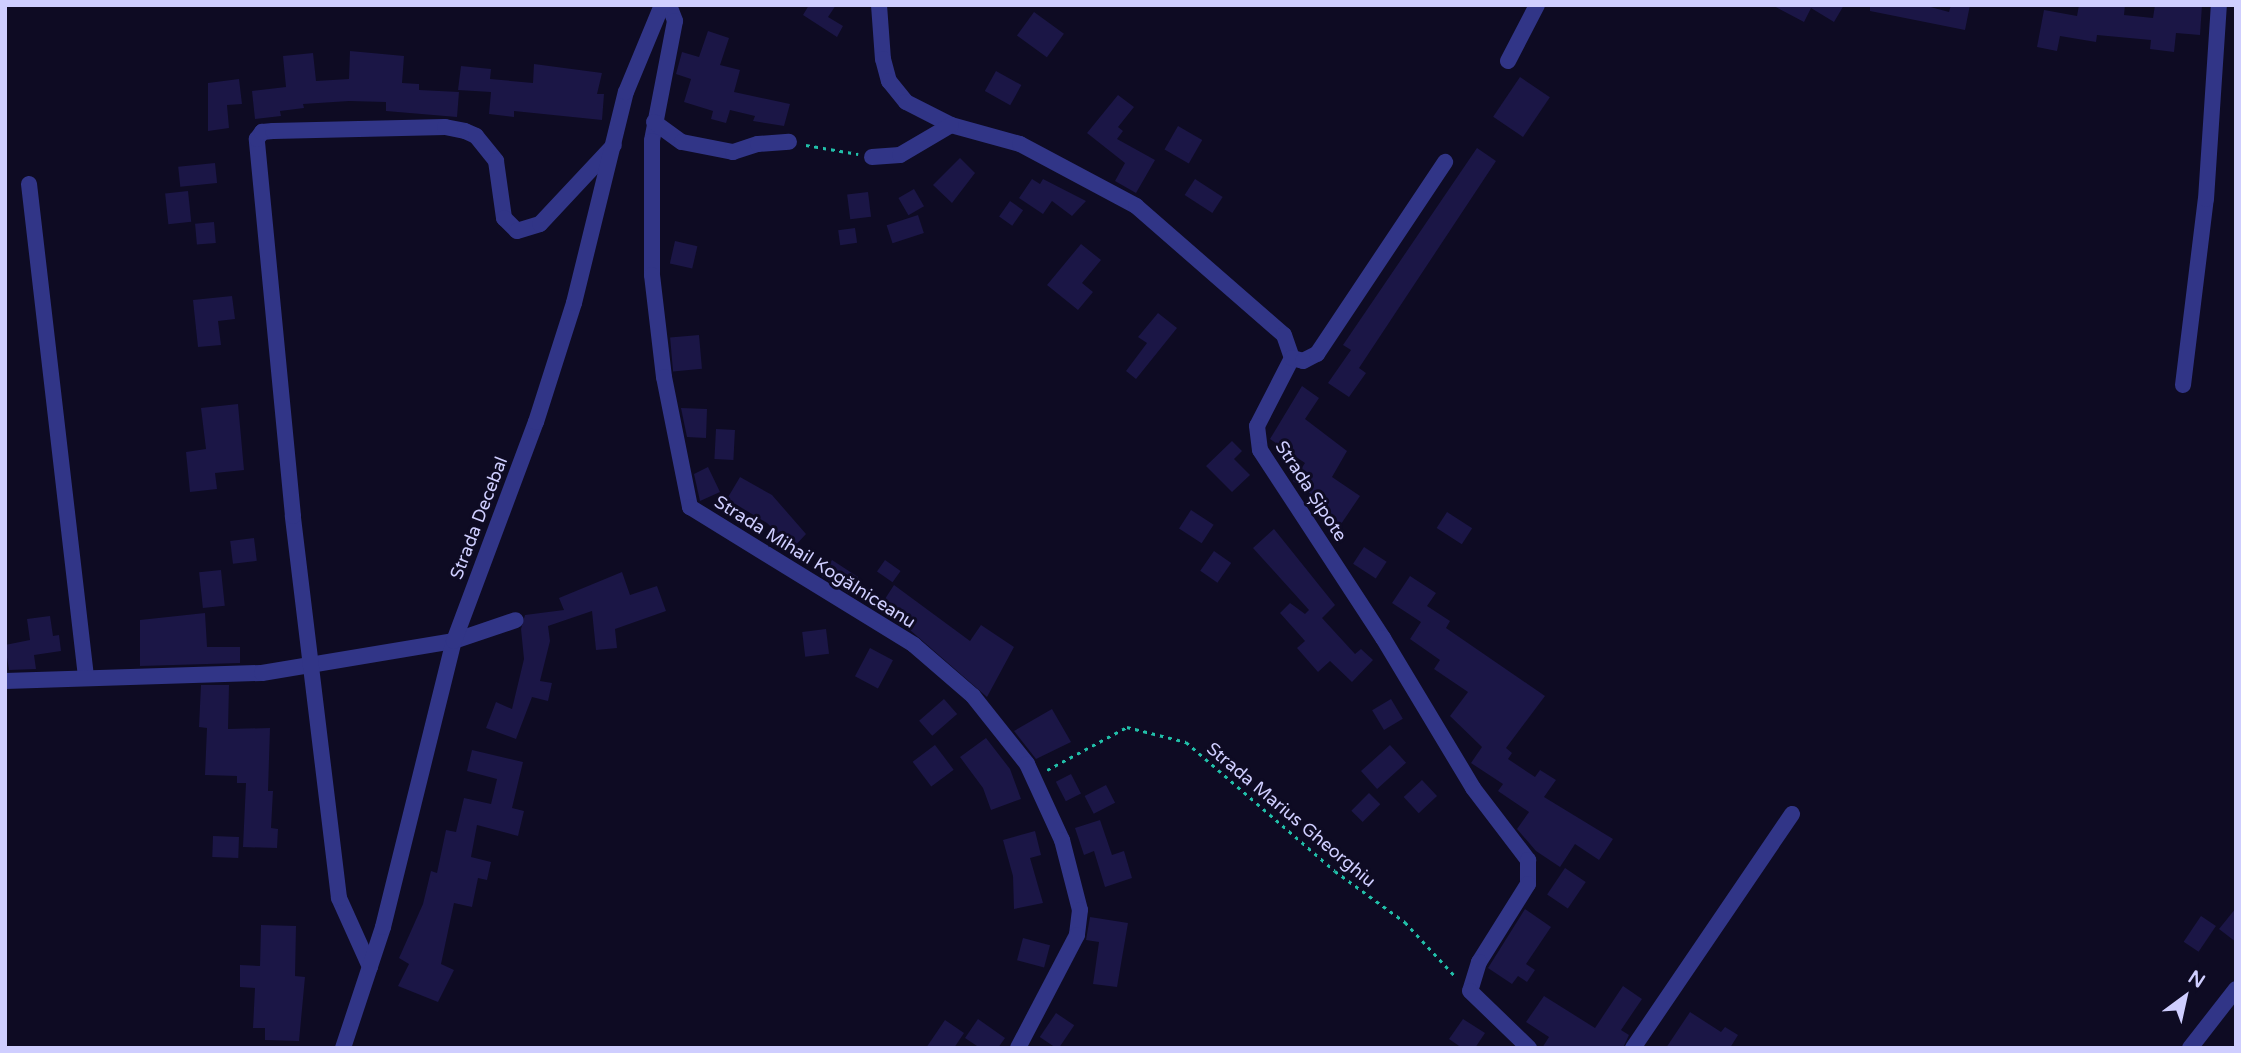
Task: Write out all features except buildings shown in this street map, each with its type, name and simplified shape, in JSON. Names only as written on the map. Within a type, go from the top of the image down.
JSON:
[{"type":"street","name":"Strada Decebal","points":[[343,1048],[370,967],[454,641],[536,422],[574,303],[626,92],[662,5]]},
{"type":"street","name":"Strada Mihail Kogălniceanu","points":[[669,5],[675,22],[654,122],[652,275],[664,377],[690,507],[924,653],[973,696],[1034,776],[1062,840],[1080,910],[1077,935],[1018,1048]]},
{"type":"street","points":[[879,5],[889,81],[906,102],[951,125],[1020,144],[1136,206],[1258,309],[1284,335],[1292,358],[1303,361],[1317,354],[1445,162]]},
{"type":"street","points":[[1508,61],[1537,5]]},
{"type":"street","points":[[2183,385],[2206,199],[2219,5]]},
{"type":"street","points":[[654,122],[682,142],[725,151],[789,142]]},
{"type":"street","points":[[872,157],[900,155],[951,125]]},
{"type":"street","points":[[370,967],[339,898],[313,664],[293,516],[257,139],[262,132],[273,131],[445,127],[465,131],[476,136],[496,162],[504,218],[516,231],[540,224],[614,145]]},
{"type":"street","points":[[29,184],[86,677]]},
{"type":"street","name":"Strada Șipote","points":[[1292,358],[1257,426],[1260,450],[1383,638],[1473,788],[1528,860],[1528,884],[1479,962],[1470,991]]},
{"type":"street","points":[[5,681],[262,673],[454,641],[516,620]]},
{"type":"street","points":[[1633,1048],[1792,814]]},
{"type":"street","points":[[2190,1048],[2236,989]]},
{"type":"street","points":[[1470,991],[1529,1048]]},
{"type":"path","points":[[789,142],[872,157]]},
{"type":"path","name":"Strada Marius Gheorghiu","points":[[1034,776],[1127,727],[1186,742],[1335,871],[1405,922],[1470,991]]}]
